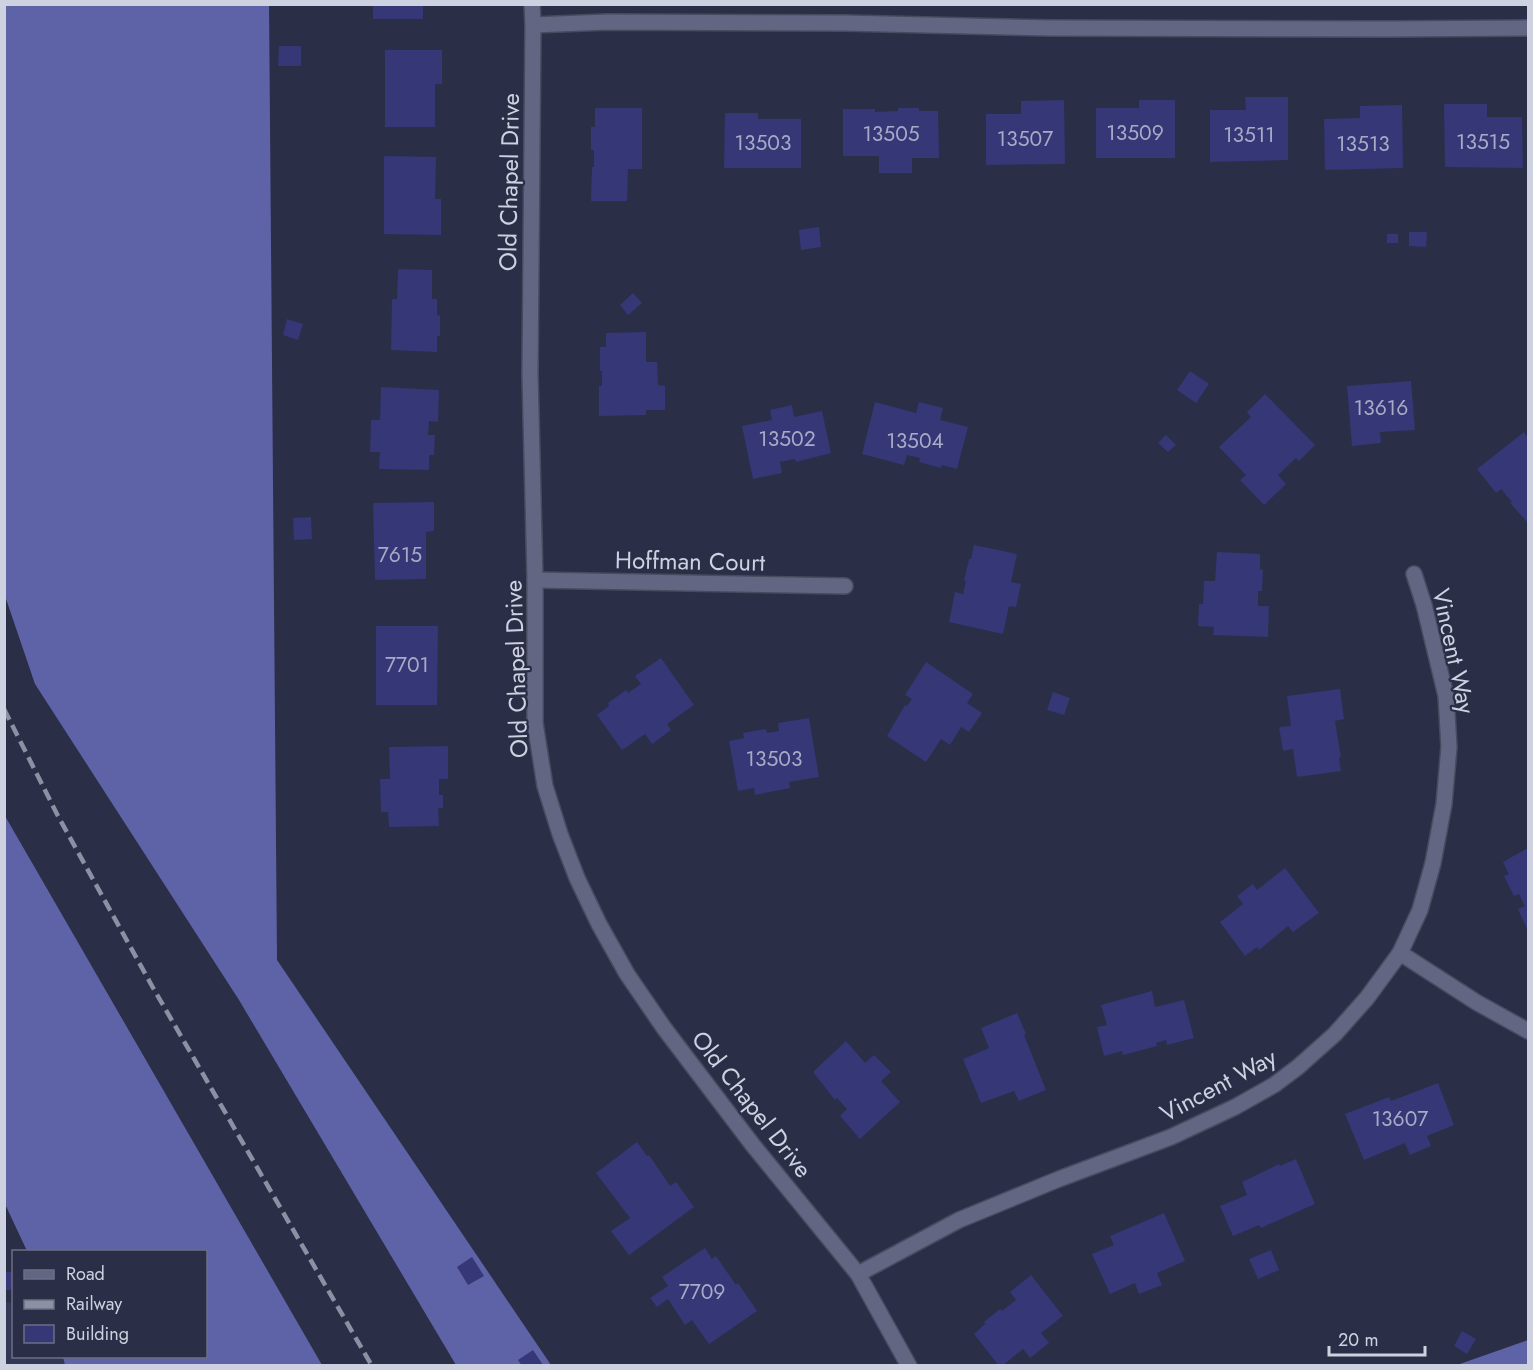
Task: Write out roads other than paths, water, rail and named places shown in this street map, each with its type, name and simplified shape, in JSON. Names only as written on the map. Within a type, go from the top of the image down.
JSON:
[{"type":"street","name":"Old Chapel Drive","points":[[532,4],[530,374],[536,723],[545,786],[577,878],[627,974],[664,1028],[752,1144],[858,1274],[909,1365]]},
{"type":"street","points":[[533,25],[607,22],[845,23],[1051,28],[1528,28]]},
{"type":"street","name":"Vincent Way","points":[[858,1274],[959,1220],[1171,1137],[1235,1107],[1274,1085],[1298,1067],[1335,1034],[1367,999],[1400,953],[1420,910],[1433,863],[1444,804],[1449,747],[1446,696],[1424,605],[1414,574]]},
{"type":"street","name":"Hoffman Court","points":[[535,580],[844,586]]},
{"type":"street","points":[[1400,953],[1476,1002],[1528,1030]]},
{"type":"railway","points":[[4,709],[58,816],[152,986],[372,1366]]}]
